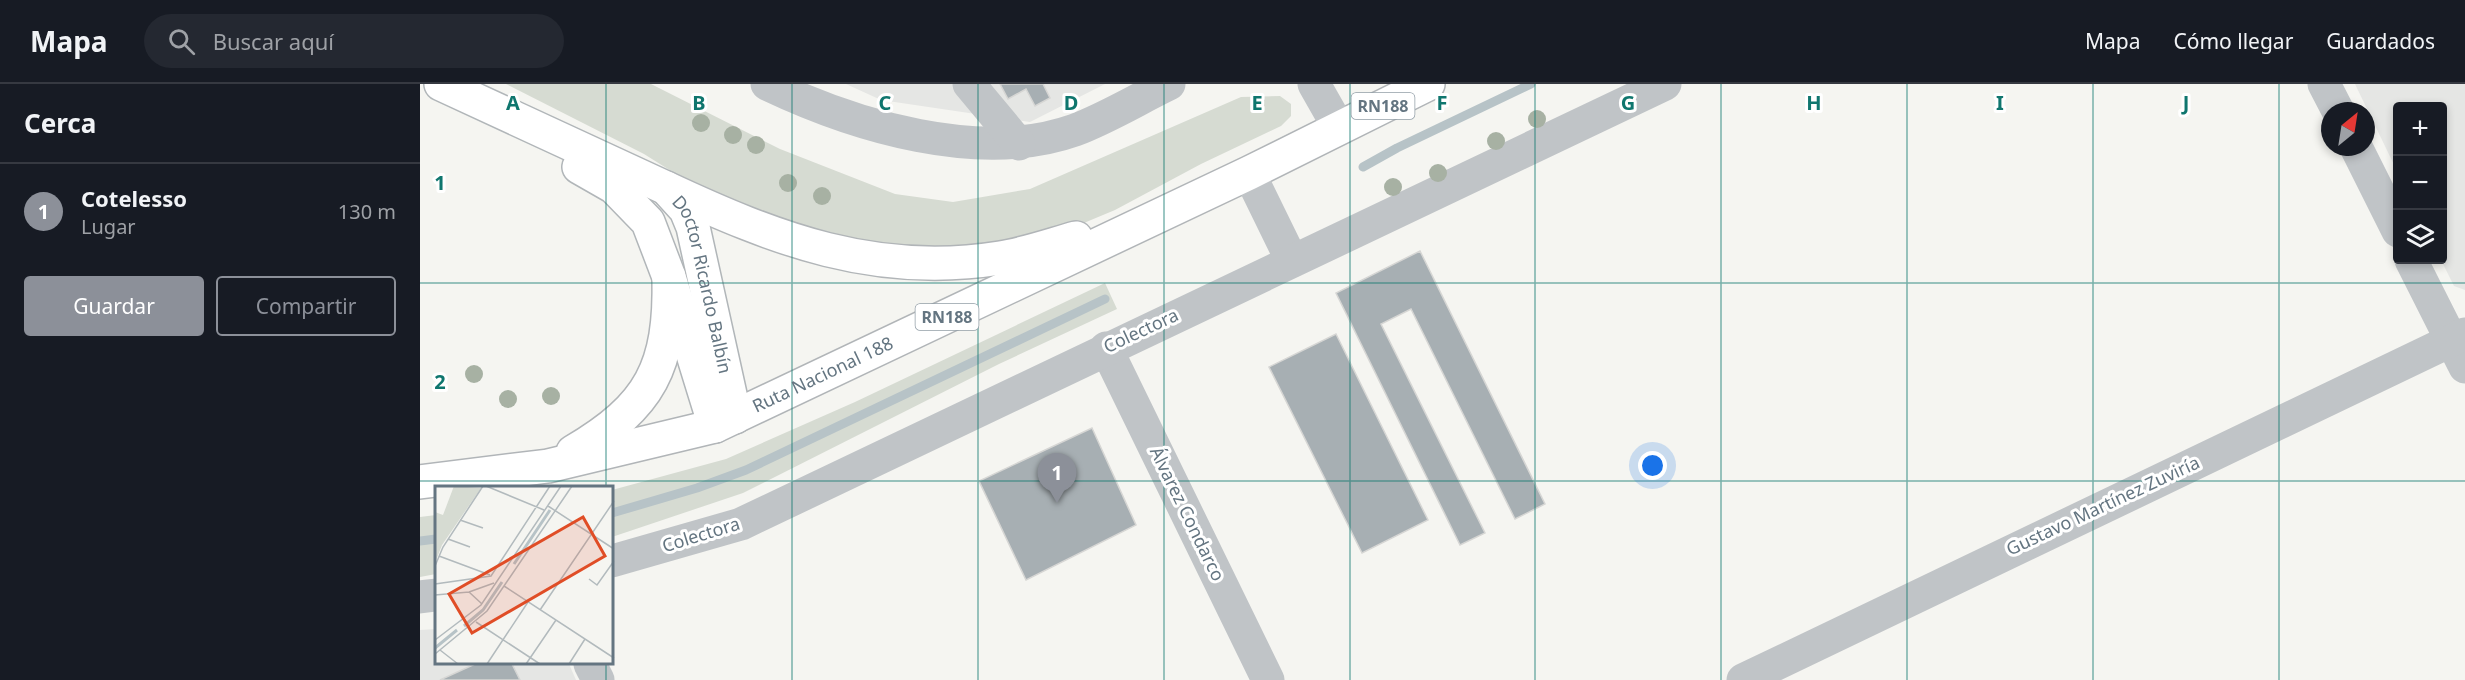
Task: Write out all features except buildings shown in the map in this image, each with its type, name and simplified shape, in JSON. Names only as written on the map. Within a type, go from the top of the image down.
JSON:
[{"type":"main road","name":"Doctor Ricardo Balbín","points":[[425,84],[614,187],[648,222],[725,422]]},
{"type":"main road","name":"Doctor Ricardo Balbín","points":[[441,84],[666,188],[686,210],[693,227],[725,422]]},
{"type":"main road","name":"RN188","points":[[1158,215],[1249,173],[1428,84]]},
{"type":"main road","points":[[666,188],[779,237],[837,253],[886,261],[948,262],[1000,258],[1158,215]]},
{"type":"main road","name":"Ruta Nacional 188","points":[[725,422],[1158,215]]},
{"type":"main road","points":[[548,466],[604,434],[639,402],[657,374],[670,314],[669,277]]},
{"type":"main road","name":"RN188","points":[[420,482],[548,466],[725,422]]},
{"type":"street","points":[[767,84],[801,100],[869,125],[934,138],[1019,144],[1075,130],[1169,84]]},
{"type":"street","points":[[969,84],[1019,144]]},
{"type":"street","points":[[1314,84],[1339,128]]},
{"type":"street","name":"Colectora","points":[[614,560],[741,524],[1106,348],[1665,84]]},
{"type":"street","points":[[2324,84],[2333,102]]},
{"type":"street","points":[[2360,156],[2393,223]]},
{"type":"street","points":[[1249,173],[1292,261]]},
{"type":"street","points":[[2413,264],[2460,347]]},
{"type":"street","name":"Gustavo Martínez Zuviría","points":[[1743,680],[2460,347]]},
{"type":"street","name":"Álvarez Condarco","points":[[1106,348],[1268,680]]},
{"type":"street","points":[[420,597],[435,595]]},
{"type":"street","points":[[591,665],[598,680]]},
{"type":"shaded area","points":[[506,84],[651,84],[780,149],[895,194],[953,202],[1030,189],[1241,97],[1280,96],[1291,104],[1291,116],[1281,126],[1201,164],[1115,210],[1079,225],[1014,239],[950,247],[893,245],[835,238],[703,191],[644,154]]},
{"type":"shaded area","points":[[846,84],[1105,84],[1030,122],[881,100]]},
{"type":"shaded area","points":[[2355,84],[2465,84],[2465,290],[2454,286],[2443,264],[2447,264],[2447,102],[2393,102],[2393,163],[2375,125],[2375,102],[2364,102]]},
{"type":"shaded area","points":[[1105,283],[1117,309],[999,364],[743,493],[614,536],[614,489],[726,459],[855,402]]},
{"type":"shaded area","points":[[435,515],[435,574],[420,577],[420,517]]},
{"type":"shaded area","points":[[435,629],[435,665],[569,665],[576,680],[420,680],[420,630]]},
{"type":"waterway","points":[[1363,167],[1397,148],[1531,84]]},
{"type":"waterway","points":[[614,512],[697,488],[746,470],[1105,299]]},
{"type":"waterway","points":[[420,541],[435,539]]},
{"type":"place","name":"Cotelesso","points":[[1057,503]]}]
